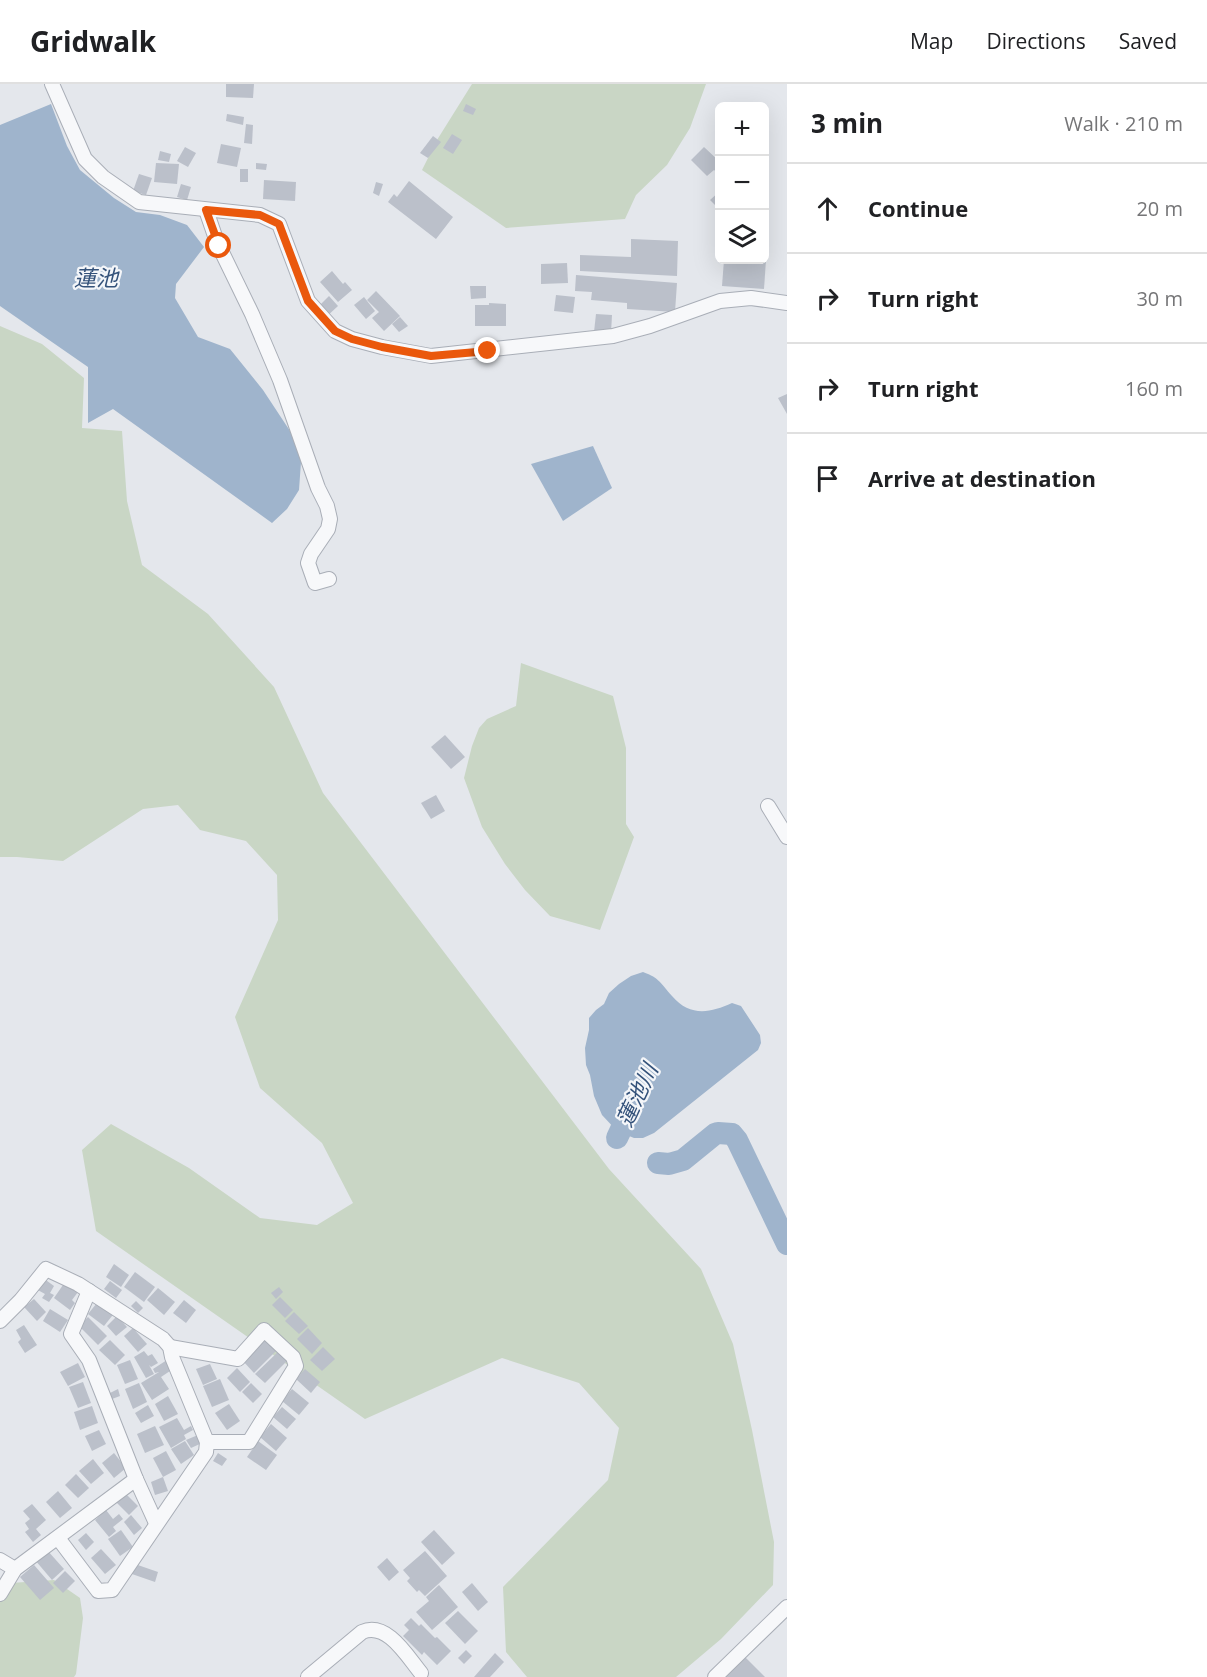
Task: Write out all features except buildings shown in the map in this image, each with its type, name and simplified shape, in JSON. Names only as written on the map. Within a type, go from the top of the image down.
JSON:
[{"type":"street","points":[[52,84],[85,159],[103,177],[139,202],[260,215],[279,224],[308,301],[335,331],[352,339],[431,356],[613,336],[650,326],[720,301],[751,298],[787,303]]},
{"type":"street","points":[[206,210],[217,242],[252,314],[280,380],[318,488],[327,506],[330,519],[328,529],[311,554],[308,563],[315,583],[329,579]]},
{"type":"street","points":[[768,806],[787,837]]},
{"type":"street","points":[[0,1321],[21,1300],[46,1269],[89,1291],[163,1339],[170,1347],[207,1442],[206,1452],[112,1590],[98,1591],[58,1538]]},
{"type":"street","points":[[89,1291],[71,1334],[89,1360],[156,1523]]},
{"type":"street","points":[[170,1347],[238,1359],[264,1330],[293,1357],[296,1366],[249,1442],[207,1442]]},
{"type":"street","points":[[0,1594],[15,1569],[136,1479]]},
{"type":"street","points":[[0,1560],[15,1569]]},
{"type":"street","points":[[715,1677],[787,1607]]},
{"type":"street","points":[[308,1677],[368,1629],[379,1629],[388,1634],[421,1673]]},
{"type":"green space","points":[[472,84],[706,84],[690,128],[667,165],[636,195],[625,219],[506,228],[422,170],[437,140]]},
{"type":"green space","points":[[0,326],[42,344],[84,378],[82,428],[122,431],[127,501],[142,565],[208,614],[274,687],[323,793],[609,1169],[701,1269],[733,1344],[774,1542],[773,1585],[721,1639],[676,1677],[527,1677],[506,1652],[503,1587],[608,1480],[619,1428],[579,1383],[502,1358],[365,1419],[96,1231],[82,1150],[111,1124],[189,1168],[260,1218],[317,1225],[353,1203],[322,1143],[260,1088],[235,1017],[278,920],[277,875],[246,841],[200,830],[178,805],[143,809],[63,861],[0,857]]},
{"type":"green space","points":[[521,663],[613,696],[626,748],[626,824],[634,837],[600,930],[550,916],[525,890],[505,864],[482,827],[464,778],[479,728],[487,719],[516,706]]},
{"type":"green space","points":[[0,1580],[11,1583],[54,1580],[80,1598],[83,1618],[74,1677],[0,1677]]},
{"type":"water","name":"蓮池","points":[[51,104],[67,146],[80,170],[114,198],[136,212],[160,215],[187,225],[204,247],[176,284],[175,298],[198,337],[230,349],[263,390],[294,437],[301,462],[299,490],[287,509],[272,523],[113,409],[88,423],[88,367],[0,306],[0,125]]},
{"type":"water","points":[[593,446],[612,488],[563,521],[531,464]]},
{"type":"water","points":[[643,972],[657,979],[679,1003],[693,1010],[708,1011],[732,1003],[741,1006],[760,1035],[761,1043],[758,1050],[654,1133],[643,1138],[634,1138],[617,1131],[602,1115],[594,1096],[586,1065],[585,1048],[589,1018],[604,1004],[609,993],[619,984]]},
{"type":"waterway","name":"蓮池川","points":[[617,1138],[632,1106]]},
{"type":"waterway","name":"蓮池川","points":[[658,1163],[669,1164],[683,1160],[715,1134],[732,1134],[787,1244]]},
{"type":"route","points":[[219,246],[206,210],[260,215],[279,224],[308,301],[335,331],[352,339],[382,347],[431,356],[488,351]]}]
